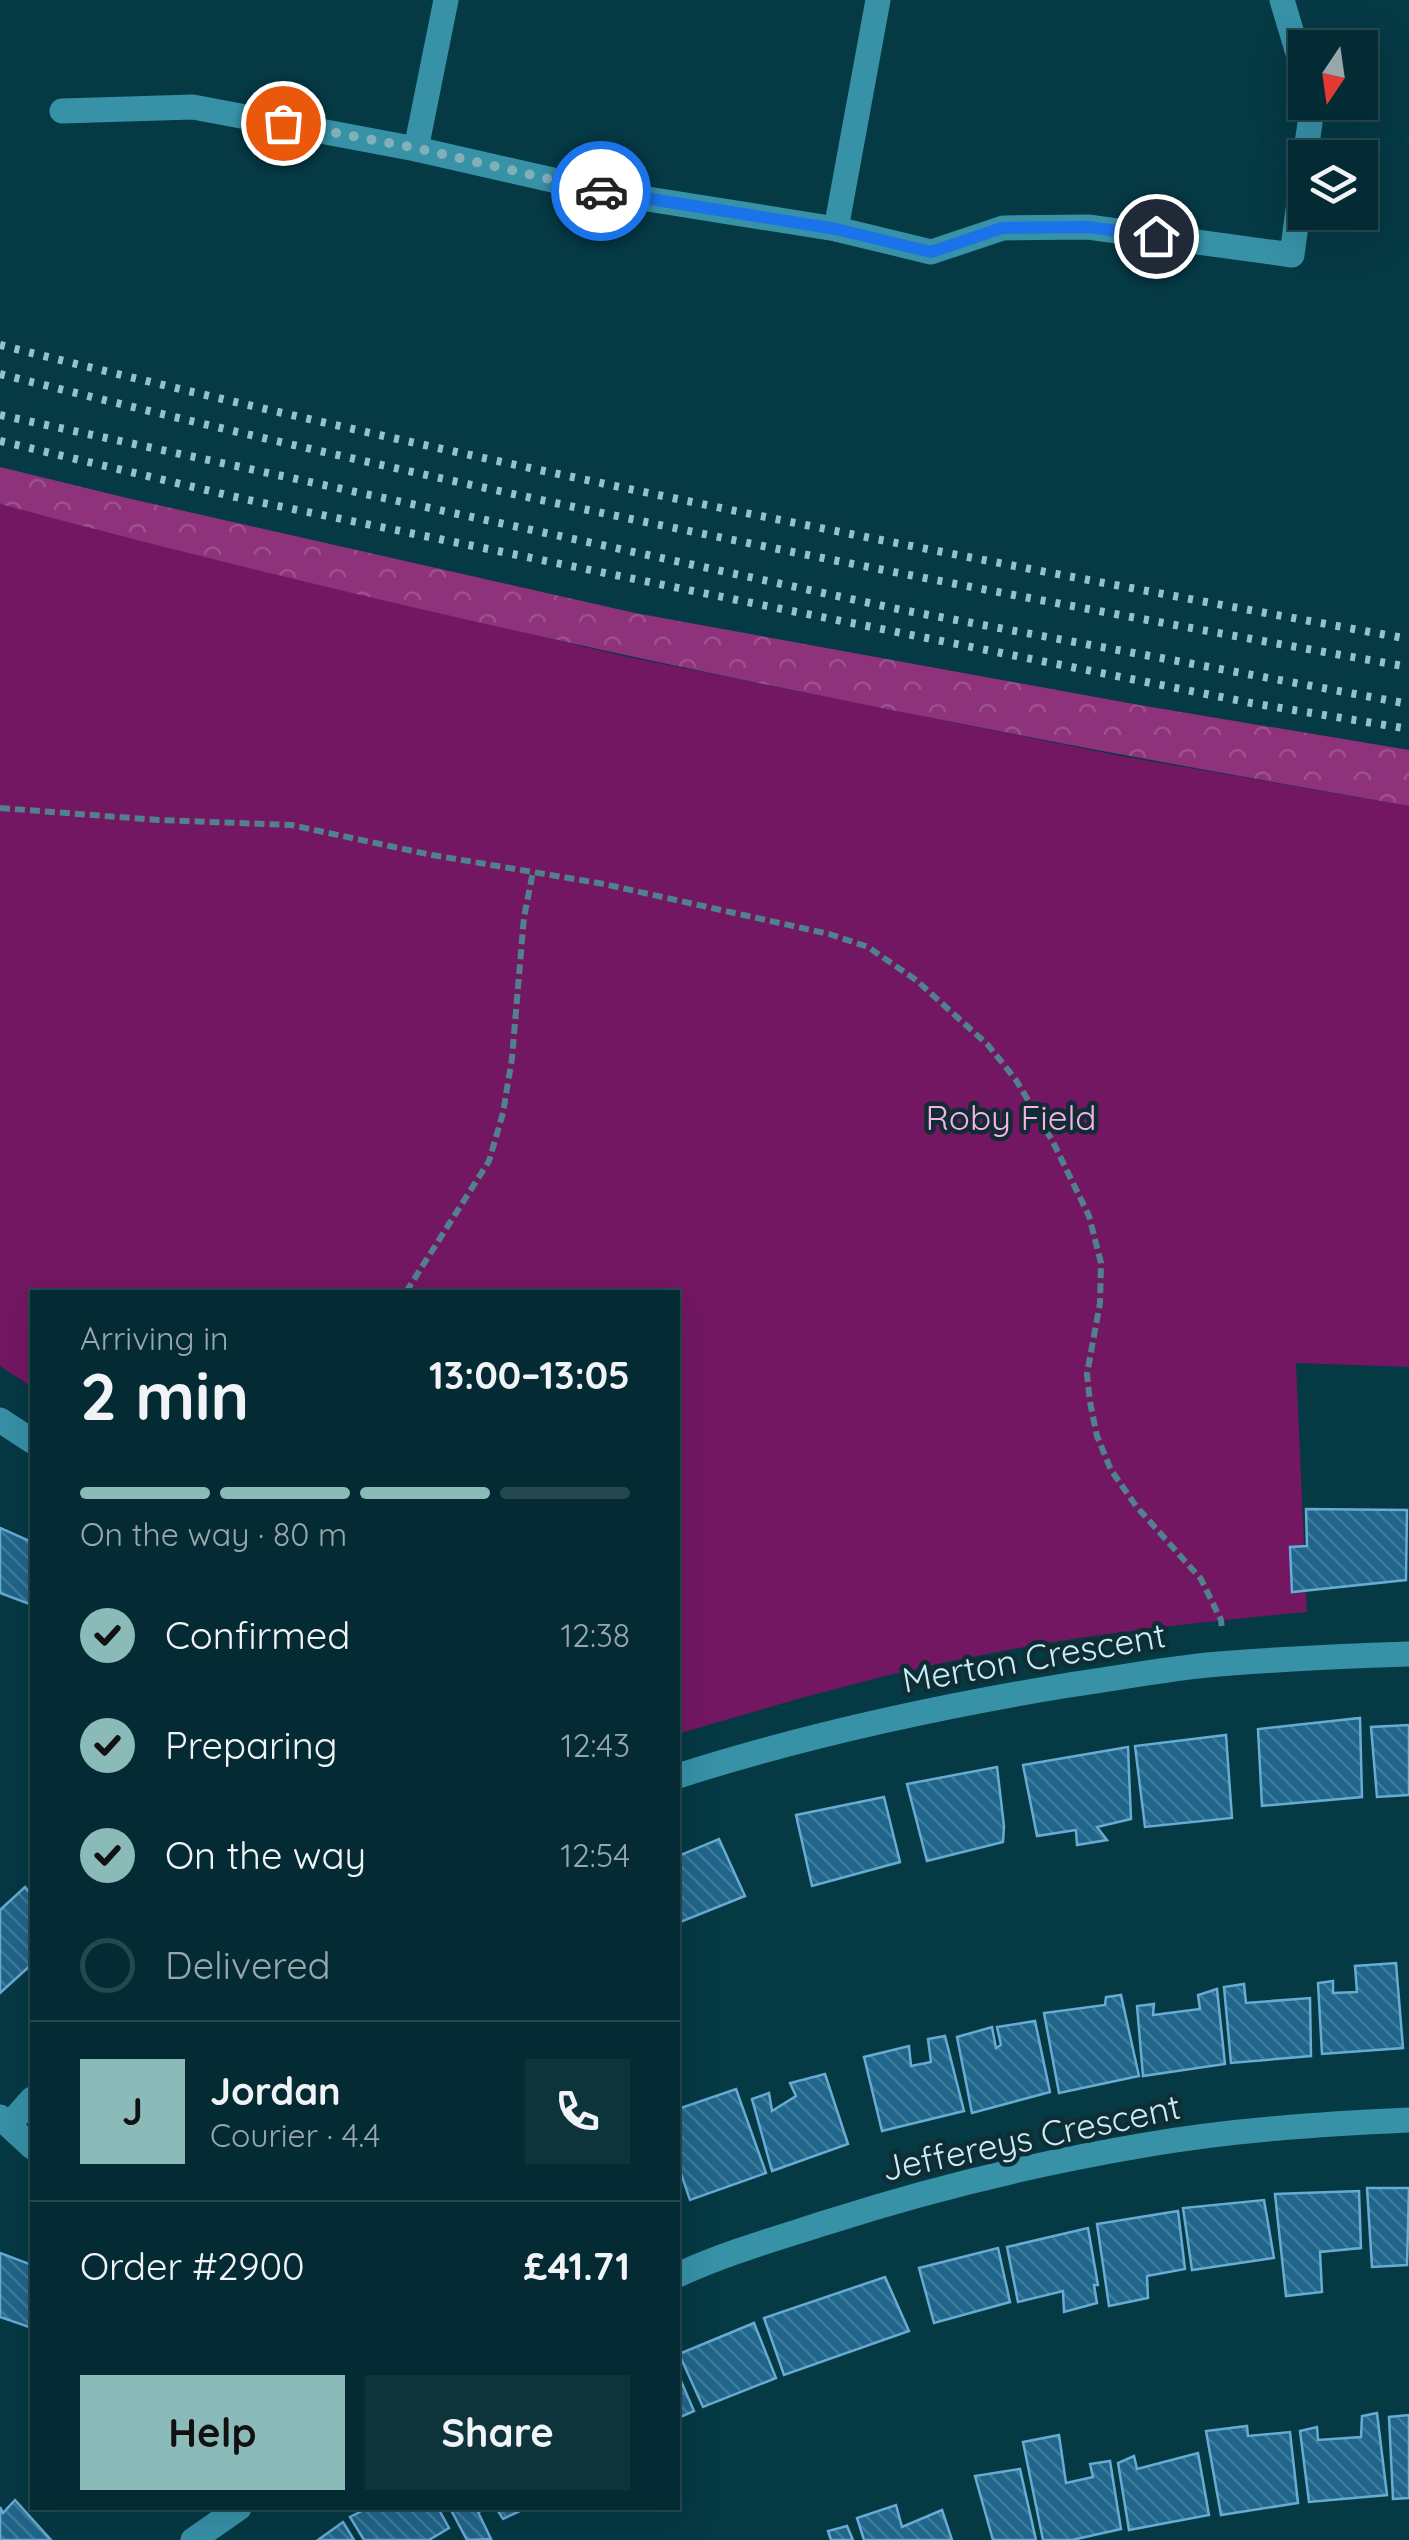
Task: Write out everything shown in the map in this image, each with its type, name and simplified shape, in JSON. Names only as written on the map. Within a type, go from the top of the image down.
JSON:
[{"type":"street","points":[[416,148],[446,0]]},
{"type":"street","points":[[836,229],[878,0]]},
{"type":"street","points":[[1282,0],[1291,30]]},
{"type":"street","points":[[62,112],[193,107],[416,148],[610,194],[836,229],[931,252],[1002,228],[1088,227],[1292,256],[1295,230]]},
{"type":"street","points":[[0,1420],[30,1440]]},
{"type":"street","name":"Merton Crescent","points":[[680,1775],[834,1730],[1067,1686],[1219,1664],[1409,1654]]},
{"type":"street","points":[[30,2101],[4,2121],[30,2145]]},
{"type":"street","name":"Jeffereys Crescent","points":[[680,2273],[878,2206],[997,2176],[1145,2145],[1314,2124],[1409,2120]]},
{"type":"street","points":[[193,2540],[236,2510]]},
{"type":"path","points":[[0,808],[291,825],[432,855],[604,884],[828,934],[868,948],[916,980],[988,1045],[1016,1080],[1053,1142],[1089,1216],[1101,1262],[1100,1303],[1088,1374],[1094,1419],[1104,1453],[1136,1506],[1201,1579],[1221,1620]]},
{"type":"path","points":[[407,1290],[489,1161],[509,1076],[524,917],[533,872]]},
{"type":"green space","points":[[0,467],[635,613],[1409,750],[1409,806],[1055,742],[701,671],[174,550],[0,504]]},
{"type":"green space","name":"Roby Field","points":[[0,504],[623,656],[1126,757],[1409,806],[1409,1367],[1296,1363],[1307,1612],[1117,1633],[975,1656],[834,1689],[680,1733],[680,1290],[30,1290],[30,1386],[0,1366]]},
{"type":"building","points":[[1306,1509],[1407,1510],[1406,1580],[1292,1592],[1290,1547],[1307,1546]]},
{"type":"building","points":[[0,1528],[30,1541],[30,1604],[0,1593]]},
{"type":"building","points":[[1360,1718],[1362,1797],[1262,1806],[1258,1729]]},
{"type":"building","points":[[1409,1725],[1409,1795],[1377,1797],[1371,1727]]},
{"type":"building","points":[[1226,1735],[1232,1818],[1145,1827],[1135,1746]]},
{"type":"building","points":[[1128,1747],[1131,1819],[1097,1827],[1107,1840],[1077,1845],[1076,1830],[1037,1836],[1023,1765]]},
{"type":"building","points":[[997,1767],[1003,1842],[927,1861],[907,1784]]},
{"type":"building","points":[[884,1797],[900,1862],[812,1886],[796,1815]]},
{"type":"building","points":[[719,1839],[745,1896],[680,1922],[680,1855]]},
{"type":"building","points":[[25,1887],[30,1893],[30,1966],[0,1993],[0,1910]]},
{"type":"building","points":[[1396,1963],[1403,2048],[1322,2054],[1318,1983],[1333,1981],[1333,1993],[1357,1992],[1355,1966]]},
{"type":"building","points":[[1244,1984],[1246,2003],[1310,1998],[1311,2056],[1231,2063],[1224,1987]]},
{"type":"building","points":[[1217,1989],[1225,2064],[1143,2076],[1137,2006],[1154,2004],[1153,2015],[1200,2009],[1198,1995]]},
{"type":"building","points":[[1121,1995],[1139,2076],[1059,2093],[1044,2013],[1105,2005],[1106,1997]]},
{"type":"building","points":[[1035,2021],[1050,2092],[972,2113],[957,2037],[992,2027],[996,2048],[1001,2045],[997,2027]]},
{"type":"building","points":[[945,2036],[964,2111],[882,2131],[864,2057],[909,2046],[911,2066],[931,2062],[928,2039]]},
{"type":"building","points":[[825,2074],[848,2144],[772,2171],[752,2099],[769,2093],[772,2111],[796,2096],[790,2083]]},
{"type":"building","points":[[736,2089],[766,2173],[690,2200],[680,2171],[680,2108]]},
{"type":"building","points":[[1367,2188],[1409,2188],[1407,2265],[1372,2267]]},
{"type":"building","points":[[1359,2191],[1361,2248],[1320,2252],[1322,2292],[1286,2296],[1275,2194]]},
{"type":"building","points":[[1264,2200],[1274,2258],[1192,2270],[1183,2208]]},
{"type":"building","points":[[1178,2211],[1185,2269],[1147,2276],[1148,2298],[1109,2306],[1097,2224]]},
{"type":"building","points":[[1088,2228],[1098,2285],[1094,2285],[1097,2303],[1064,2312],[1063,2291],[1018,2302],[1007,2247]]},
{"type":"building","points":[[998,2248],[1010,2302],[934,2323],[919,2268]]},
{"type":"building","points":[[0,2253],[30,2264],[30,2327],[0,2317]]},
{"type":"building","points":[[885,2277],[909,2331],[784,2375],[764,2318]]},
{"type":"building","points":[[754,2323],[776,2378],[703,2407],[680,2354]]},
{"type":"building","points":[[680,2379],[694,2411],[680,2417]]},
{"type":"building","points":[[1377,2413],[1387,2495],[1309,2502],[1300,2431],[1317,2427],[1318,2440],[1361,2437],[1362,2416]]},
{"type":"building","points":[[1409,2415],[1409,2498],[1393,2499],[1389,2417]]},
{"type":"building","points":[[1247,2426],[1248,2436],[1290,2432],[1298,2503],[1221,2515],[1206,2431]]},
{"type":"building","points":[[1059,2435],[1066,2483],[1093,2477],[1090,2464],[1110,2461],[1121,2529],[1072,2540],[1043,2540],[1023,2442]]},
{"type":"building","points":[[1198,2453],[1209,2515],[1129,2530],[1118,2463],[1134,2456],[1137,2469]]},
{"type":"building","points":[[1020,2469],[1036,2540],[993,2540],[975,2476]]},
{"type":"building","points":[[15,2500],[51,2540],[0,2540],[0,2507],[3,2513]]},
{"type":"building","points":[[896,2505],[902,2527],[942,2510],[952,2540],[864,2540],[857,2518]]},
{"type":"building","points":[[364,2510],[439,2510],[449,2528],[429,2540],[364,2540],[350,2517]]},
{"type":"building","points":[[451,2510],[484,2510],[478,2512],[491,2539],[467,2540]]},
{"type":"building","points":[[497,2510],[522,2510],[503,2519]]},
{"type":"building","points":[[343,2522],[354,2540],[318,2540]]},
{"type":"building","points":[[847,2526],[853,2540],[831,2540],[828,2531]]},
{"type":"railway","points":[[0,345],[350,428],[702,504],[1409,639]]},
{"type":"railway","points":[[0,374],[350,458],[702,534],[1409,667]]},
{"type":"railway","points":[[0,415],[902,610],[1409,704]]},
{"type":"railway","points":[[0,441],[244,499],[737,600],[1251,703],[1409,729]]},
{"type":"way so far","points":[[283,123],[416,148],[601,191]]},
{"type":"route","points":[[601,191],[836,229],[931,252],[1002,228],[1088,227],[1156,236]]}]
